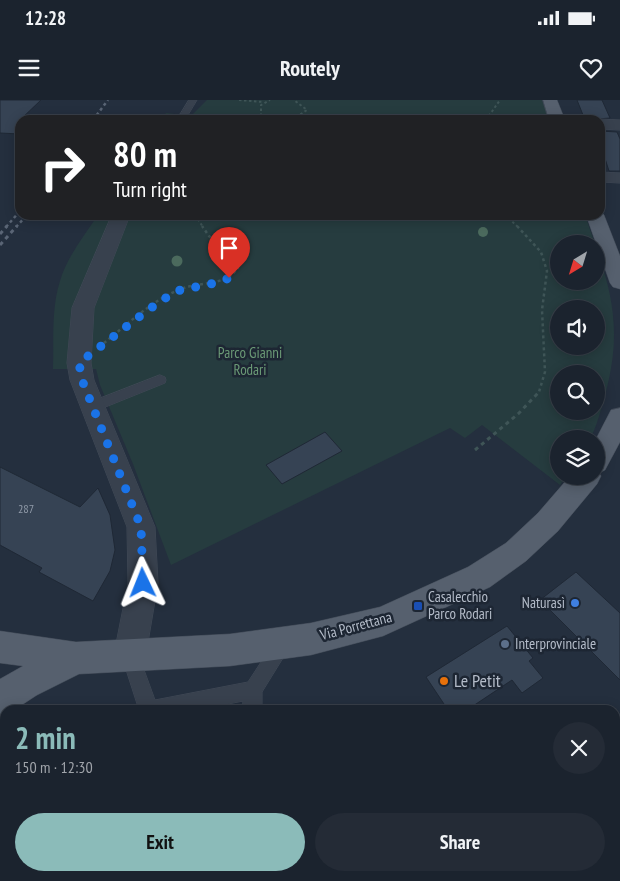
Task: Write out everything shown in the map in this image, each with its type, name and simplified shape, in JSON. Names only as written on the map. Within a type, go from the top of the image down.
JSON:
[{"type":"main road","points":[[550,100],[556,115]]},
{"type":"main road","points":[[598,220],[620,283]]},
{"type":"main road","points":[[605,446],[620,417]]},
{"type":"main road","name":"Via Porrettana","points":[[0,647],[76,658],[230,650],[283,644],[383,621],[479,577],[516,552],[548,522],[579,485]]},
{"type":"main road","name":"Via Porrettana","points":[[0,699],[25,683],[76,658]]},
{"type":"street","points":[[605,124],[620,125]]},
{"type":"street","points":[[605,177],[620,178]]},
{"type":"street","points":[[119,220],[84,308],[79,363],[82,380],[141,527],[143,583],[130,654]]},
{"type":"lane","points":[[184,115],[193,100]]},
{"type":"lane","points":[[93,407],[160,380]]},
{"type":"lane","points":[[252,705],[253,690],[283,644]]},
{"type":"lane","points":[[130,654],[148,705]]},
{"type":"lane","points":[[176,705],[253,690]]},
{"type":"path","points":[[239,100],[263,102],[270,100]]},
{"type":"path","points":[[294,100],[307,110],[300,115]]},
{"type":"path","points":[[490,115],[500,100]]},
{"type":"path","points":[[262,115],[260,111],[263,102]]},
{"type":"path","points":[[79,363],[176,291],[220,282],[235,273],[238,268],[236,262],[209,236],[198,220]]},
{"type":"path","points":[[475,450],[528,404],[540,389],[545,375],[542,310],[548,274],[543,256],[534,243],[510,220]]},
{"type":"green space","points":[[207,100],[542,100],[547,115],[192,115]]},
{"type":"green space","points":[[166,113],[183,115],[165,115]]},
{"type":"green space","name":"Parco Gianni Rodari","points":[[95,220],[587,220],[592,235],[550,235],[550,290],[605,290],[605,276],[612,306],[614,343],[605,394],[605,365],[550,365],[550,420],[598,420],[594,430],[550,430],[550,477],[482,425],[465,438],[450,428],[171,565],[133,464],[100,385],[96,369],[53,369],[55,303],[63,272],[71,255]]},
{"type":"building","points":[[0,100],[41,100],[25,115],[15,115],[15,134],[0,133]]},
{"type":"building","points":[[577,100],[602,100],[610,118],[605,118],[605,115],[583,115]]},
{"type":"building","points":[[605,131],[617,132],[620,139],[620,171],[609,171],[605,159]]},
{"type":"building","points":[[325,432],[342,451],[282,484],[266,465]]},
{"type":"building","points":[[0,467],[80,507],[98,488],[110,515],[115,550],[110,571],[93,601],[39,572],[42,568],[0,545]]},
{"type":"building","points":[[576,572],[620,613],[620,680],[540,600]]},
{"type":"building","points":[[507,626],[533,658],[529,661],[543,678],[522,693],[512,680],[474,705],[445,705],[426,677]]},
{"type":"railway","points":[[97,115],[108,100]]},
{"type":"railway","points":[[6,227],[15,217]]},
{"type":"railway","points":[[16,227],[22,220]]},
{"type":"railway","points":[[0,234],[7,226]]},
{"type":"railway","points":[[0,245],[17,226]]},
{"type":"place","name":"Naturasì","points":[[575,603]]},
{"type":"place","name":"Casalecchio Parco Rodari","points":[[418,606]]},
{"type":"place","name":"Interprovinciale","points":[[505,644]]},
{"type":"place","name":"Le Petit","points":[[444,681]]},
{"type":"route","points":[[143,583],[141,527],[82,380],[79,363],[166,296],[185,287],[220,282],[229,278]]}]
